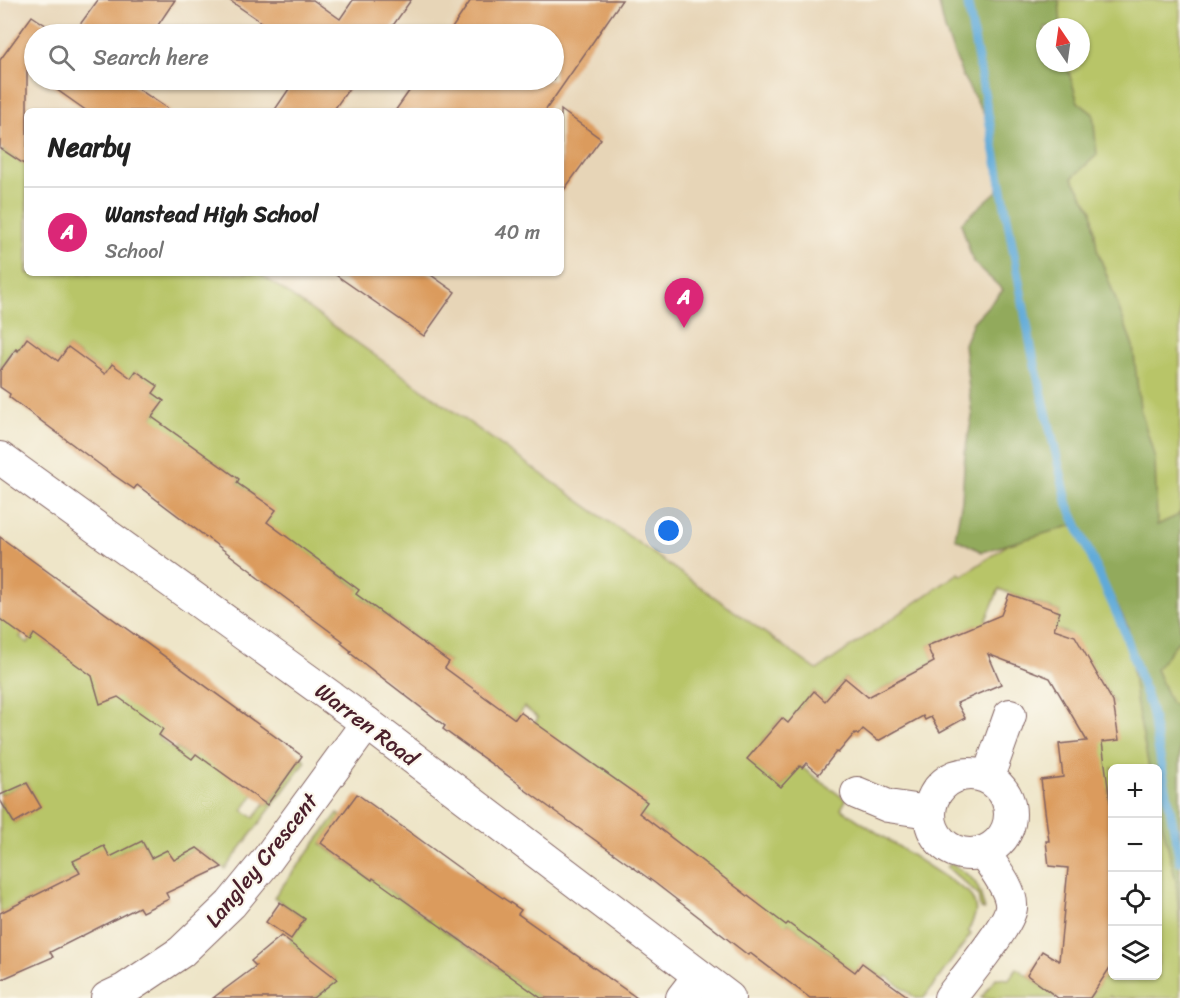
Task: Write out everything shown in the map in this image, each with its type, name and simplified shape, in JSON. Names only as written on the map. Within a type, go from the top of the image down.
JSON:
[{"type":"street","name":"Warren Road","points":[[0,458],[368,723],[690,987],[729,998]]},
{"type":"street","points":[[988,777],[1010,715]]},
{"type":"street","name":"Langley Crescent","points":[[107,998],[124,990],[181,952],[231,904],[267,860],[368,723]]},
{"type":"street","points":[[975,774],[988,777],[999,786],[1006,796],[1010,809],[1010,822],[1000,840],[984,853],[959,853],[946,847],[937,838],[931,826],[929,812],[935,794],[949,779],[975,774]]},
{"type":"street","points":[[857,794],[888,806],[929,812]]},
{"type":"street","points":[[950,998],[1000,930],[1011,908],[1007,889],[984,853]]},
{"type":"shaded area","points":[[4,0],[977,0],[1058,511],[961,577],[959,573],[817,670],[263,276],[564,276],[564,108],[33,108],[0,83],[0,5]]},
{"type":"green space","points":[[938,0],[1059,0],[1060,18],[1036,18],[1036,72],[1069,72],[1078,102],[1093,114],[1097,155],[1072,178],[1092,210],[1097,249],[1133,346],[1140,408],[1155,458],[1157,525],[1177,516],[1180,512],[1180,639],[1156,669],[1171,703],[1180,707],[1180,928],[1176,881],[1162,823],[1162,764],[1148,764],[1136,701],[1128,627],[1077,524],[982,552],[955,538],[962,500],[965,452],[972,417],[964,344],[973,322],[1003,290],[973,262],[961,223],[997,191],[996,136],[962,75],[945,30]]},
{"type":"green space","points":[[977,0],[1180,0],[1180,998],[1112,998],[1110,996],[1090,998],[1108,969],[1108,980],[1162,980],[1162,764],[1108,764],[1108,789],[1082,722],[1114,703],[1088,658],[1051,679],[1046,676],[1070,634],[1058,630],[1051,648],[1047,646],[1060,612],[999,589],[986,620],[993,637],[977,625],[928,646],[934,662],[868,697],[845,678],[825,701],[814,691],[793,716],[809,729],[803,735],[781,718],[748,759],[781,787],[800,766],[846,800],[841,809],[968,892],[976,912],[968,931],[971,934],[924,998],[916,998],[886,976],[884,979],[863,963],[855,972],[788,923],[786,926],[639,813],[646,803],[584,772],[591,762],[569,747],[530,730],[538,718],[524,707],[515,719],[438,678],[449,662],[362,598],[349,615],[343,611],[359,589],[266,523],[275,510],[237,483],[239,479],[151,418],[164,401],[153,393],[157,386],[136,371],[131,378],[105,374],[68,347],[58,361],[27,338],[18,351],[13,348],[0,369],[0,155],[3,150],[21,163],[24,159],[24,276],[263,276],[817,670],[959,573],[962,576],[1058,510]]},
{"type":"green space","points":[[36,614],[20,637],[28,643],[39,628],[50,635],[45,642],[59,652],[63,646],[122,684],[165,727],[158,737],[174,750],[176,748],[192,759],[198,751],[256,791],[243,810],[254,818],[265,803],[268,805],[302,757],[306,761],[225,869],[197,848],[174,860],[151,858],[142,841],[110,857],[74,861],[80,873],[0,913],[0,800],[14,823],[40,807],[27,783],[0,795],[0,619]]},
{"type":"green space","points":[[1108,792],[1108,802],[1073,806]]},
{"type":"green space","points":[[338,813],[341,816],[321,844],[372,880],[382,867],[379,883],[429,920],[439,907],[448,913],[439,927],[541,998],[313,998],[337,979],[289,942],[305,919],[274,897]]},
{"type":"green space","points":[[951,864],[975,882],[984,910],[980,908],[978,895],[947,867]]},
{"type":"green space","points":[[1017,968],[1058,998],[981,998],[996,978],[1009,979]]},
{"type":"building","points":[[98,0],[175,0],[159,24],[80,24]]},
{"type":"building","points":[[229,0],[313,0],[340,19],[353,0],[411,0],[394,24],[260,24],[261,22]]},
{"type":"building","points":[[471,0],[622,0],[564,84],[564,24],[455,24]]},
{"type":"building","points":[[32,16],[44,24],[26,24]]},
{"type":"building","points":[[24,27],[24,90],[27,90],[27,108],[24,108],[24,164],[0,148],[0,60]]},
{"type":"building","points":[[57,90],[140,90],[167,108],[83,108]]},
{"type":"building","points":[[288,90],[348,90],[335,108],[276,108]]},
{"type":"building","points":[[410,90],[560,90],[547,108],[397,108]]},
{"type":"building","points":[[564,112],[601,139],[564,190]]},
{"type":"building","points":[[337,276],[432,276],[455,292],[424,336]]},
{"type":"building","points":[[27,338],[58,361],[68,347],[105,374],[112,364],[131,378],[136,371],[158,386],[153,393],[164,401],[152,417],[239,479],[237,483],[276,510],[267,522],[359,590],[356,594],[449,662],[445,668],[515,719],[520,712],[647,802],[639,813],[786,925],[788,923],[855,972],[862,963],[910,998],[810,998],[750,953],[748,955],[655,883],[443,729],[445,726],[350,653],[351,651],[341,643],[343,641],[137,485],[134,489],[115,476],[9,397],[10,394],[0,387],[0,371]]},
{"type":"building","points":[[0,537],[302,756],[267,805],[196,754],[192,759],[159,735],[163,729],[118,697],[100,704],[92,676],[34,634],[30,641],[0,619]]},
{"type":"building","points":[[1009,594],[1060,612],[1054,629],[1075,636],[1113,702],[1119,740],[1102,742],[1108,787],[1108,971],[1090,998],[1058,998],[1027,975],[1042,951],[1059,961],[1068,868],[1049,866],[1046,841],[1049,841],[1041,780],[1063,777],[1059,744],[1087,741],[1050,678],[988,654],[1001,684],[957,703],[965,718],[940,732],[931,717],[925,720],[923,716],[878,741],[863,729],[858,735],[855,733],[838,753],[836,752],[819,774],[806,763],[802,768],[800,766],[781,787],[747,759],[782,718],[788,723],[814,691],[825,701],[845,678],[868,697],[934,662],[927,646],[1001,615]]},
{"type":"building","points":[[27,783],[41,807],[14,823],[0,800],[0,795]]},
{"type":"building","points":[[357,794],[521,910],[518,914],[637,998],[541,998],[321,843]]},
{"type":"building","points":[[142,841],[151,858],[167,850],[174,860],[197,848],[222,867],[166,893],[169,899],[142,912],[139,907],[50,952],[53,957],[0,980],[0,913],[80,873],[73,861],[104,846],[110,857]]},
{"type":"building","points":[[280,902],[305,919],[291,939],[266,922]]},
{"type":"building","points":[[281,936],[337,979],[313,998],[213,998],[256,966],[251,961]]},
{"type":"waterway","points":[[967,0],[1032,352],[1068,505],[1124,630],[1151,710],[1180,861]]},
{"type":"place","name":"Wanstead High School","points":[[684,328]]}]
